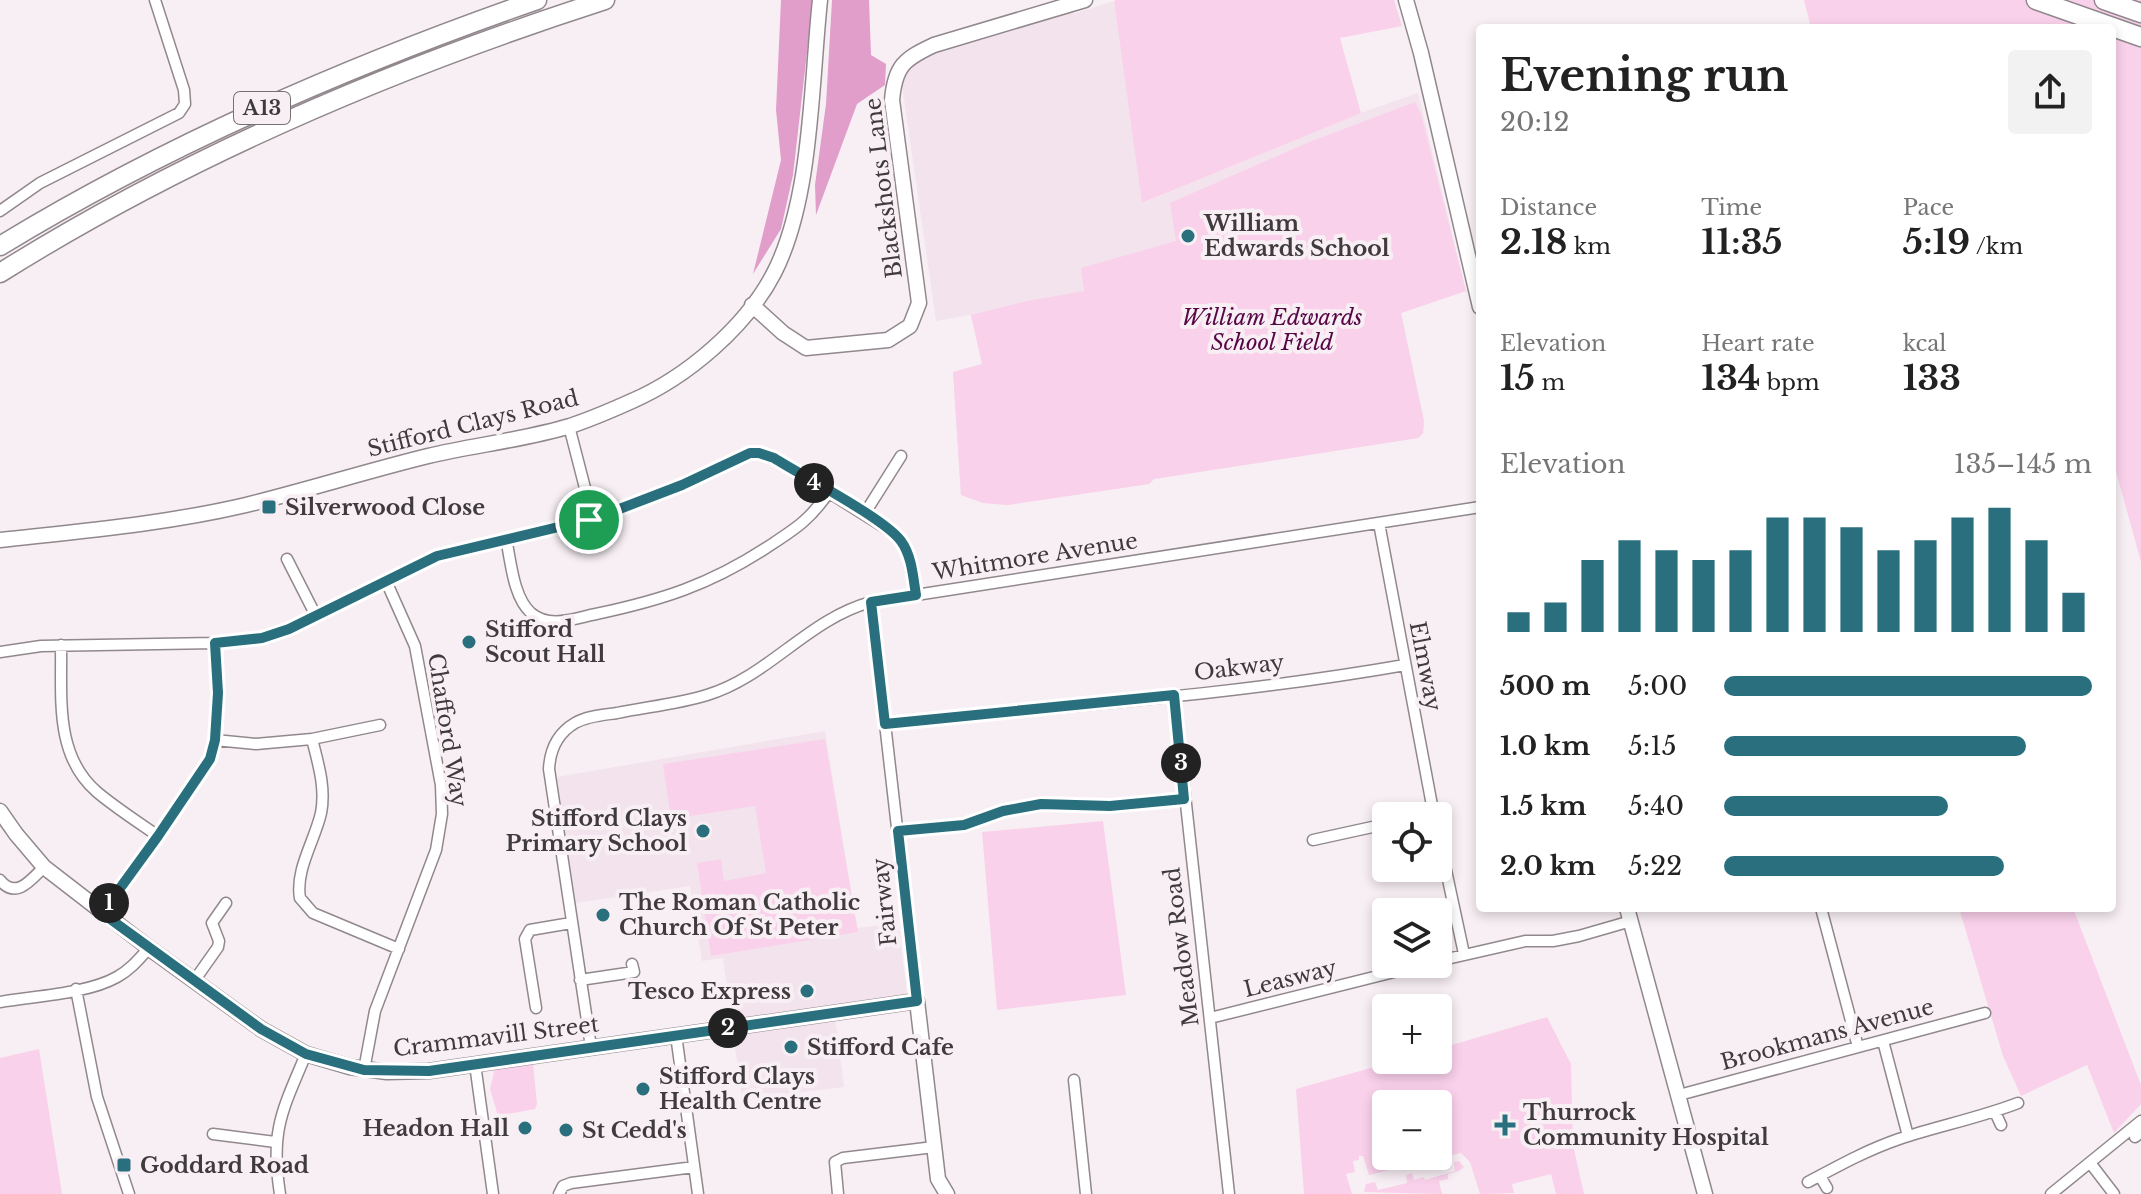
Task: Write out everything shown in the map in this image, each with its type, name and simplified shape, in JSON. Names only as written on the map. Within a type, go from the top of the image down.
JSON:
[{"type":"highway","name":"A13","points":[[0,246],[148,162],[229,123],[389,54],[537,0]]},
{"type":"highway","name":"A13","points":[[0,273],[120,202],[261,133],[432,60],[605,0]]},
{"type":"highway","points":[[2036,0],[2104,24]]},
{"type":"highway","points":[[2104,0],[2141,13]]},
{"type":"highway","points":[[2116,28],[2141,37]]},
{"type":"street","points":[[0,211],[40,183],[179,113],[185,104],[184,90],[155,0]]},
{"type":"street","name":"Stifford Clays Road","points":[[0,540],[104,529],[246,505],[439,453],[569,426],[635,400],[695,363],[732,330],[752,305],[772,276],[787,246],[800,200],[820,0]]},
{"type":"street","name":"Blackshots Lane","points":[[752,305],[783,333],[806,348],[888,340],[910,326],[919,303],[892,100],[894,77],[913,55],[934,45],[1085,0]]},
{"type":"street","points":[[1406,0],[1476,290]]},
{"type":"street","points":[[569,426],[593,519]]},
{"type":"street","points":[[0,652],[61,645],[215,643],[262,638],[289,629],[437,556],[593,519],[659,495],[750,453],[774,458],[895,534],[910,561],[916,595]]},
{"type":"street","points":[[865,513],[901,456]]},
{"type":"street","points":[[506,539],[519,594],[525,606],[545,621],[562,621],[653,601],[704,584],[805,523],[829,492]]},
{"type":"street","name":"Whitmore Avenue","points":[[591,1047],[549,774],[551,753],[561,734],[585,719],[689,700],[722,690],[741,681],[837,615],[871,602],[1476,508]]},
{"type":"street","name":"Elmway","points":[[1379,523],[1429,802]]},
{"type":"street","points":[[287,559],[316,616]]},
{"type":"street","name":"Chafford Way","points":[[364,1070],[375,1011],[436,850],[442,814],[441,785],[415,646],[386,581]]},
{"type":"street","name":"Fairway","points":[[871,602],[938,1179],[947,1194]]},
{"type":"street","points":[[102,913],[210,759],[215,740],[218,693],[215,643]]},
{"type":"street","points":[[61,645],[63,728],[71,759],[97,792],[158,836]]},
{"type":"street","name":"Oakway","points":[[885,724],[1174,695],[1405,665]]},
{"type":"street","name":"Meadow Road","points":[[1174,695],[1229,1194]]},
{"type":"street","points":[[215,740],[256,744],[312,739],[380,725]]},
{"type":"street","points":[[312,739],[321,773],[322,801],[300,877],[300,898],[313,913],[399,949]]},
{"type":"street","points":[[898,831],[964,825],[1003,811],[1041,804],[1110,806],[1184,799]]},
{"type":"street","name":"Crammavill Street","points":[[0,811],[44,867],[261,1029],[306,1054],[364,1070],[410,1073],[917,1001]]},
{"type":"street","points":[[1313,840],[1372,827]]},
{"type":"street","points":[[0,880],[4,885],[17,889],[25,886],[44,867]]},
{"type":"street","points":[[1449,882],[1464,954]]},
{"type":"street","points":[[194,981],[218,947],[219,941],[212,923],[226,903]]},
{"type":"street","points":[[1822,912],[1858,1047]]},
{"type":"street","points":[[1452,957],[1525,941],[1553,941],[1579,936],[1629,914],[1705,1194]]},
{"type":"street","points":[[536,1008],[525,939],[530,930],[571,923]]},
{"type":"street","points":[[0,1002],[114,979],[127,971],[149,948]]},
{"type":"street","points":[[580,980],[634,972],[632,964]]},
{"type":"street","name":"Leasway","points":[[1210,1018],[1372,978]]},
{"type":"street","points":[[76,989],[97,1097],[129,1194]]},
{"type":"street","name":"Brookmans Avenue","points":[[1679,1095],[1985,1013]]},
{"type":"street","points":[[676,1035],[698,1194]]},
{"type":"street","points":[[1883,1041],[1908,1136]]},
{"type":"street","points":[[280,1194],[275,1142],[281,1114],[306,1054]]},
{"type":"street","points":[[475,1064],[493,1194]]},
{"type":"street","points":[[1074,1080],[1086,1194]]},
{"type":"street","points":[[1808,1182],[1856,1157],[1908,1136],[2018,1103]]},
{"type":"street","points":[[1995,1112],[2001,1125]]},
{"type":"street","points":[[2051,1194],[2141,1121]]},
{"type":"street","points":[[213,1134],[275,1142]]},
{"type":"street","points":[[838,1194],[835,1162],[843,1158],[934,1147]]},
{"type":"street","points":[[2091,1164],[2114,1194]]},
{"type":"street","points":[[559,1194],[563,1186],[571,1183],[694,1167]]},
{"type":"street","points":[[1820,1176],[1827,1188]]},
{"type":"shaded area","points":[[781,0],[813,0],[793,175],[781,229],[753,274],[781,160],[776,110]]},
{"type":"shaded area","points":[[832,0],[869,0],[871,55],[886,64],[885,85],[857,104],[816,215],[815,185],[826,104]]},
{"type":"shaded area","name":"William Edwards School Field","points":[[1114,1],[1143,203],[1346,118],[1418,93],[1466,291],[1401,313],[1424,421],[1423,433],[1418,438],[1008,505],[983,503],[961,495],[953,372],[982,364],[971,315],[936,321],[901,78],[918,60],[951,46],[1071,7],[1074,14]]},
{"type":"shaded area","name":"Stifford Clays Primary School","points":[[825,731],[857,928],[896,924],[909,1008],[835,1018],[844,1087],[742,1099],[723,958],[702,961],[690,886],[576,903],[557,777]]},
{"type":"green space","points":[[1116,0],[1394,0],[1402,26],[1340,38],[1361,113],[1142,203]]},
{"type":"green space","points":[[1804,0],[2141,0],[2141,562],[2116,471],[2116,24],[1810,24]]},
{"type":"green space","name":"William Edwards School Field","points":[[1415,102],[1421,114],[1466,291],[1401,313],[1424,421],[1423,433],[1418,438],[1008,505],[983,503],[961,495],[953,372],[982,364],[971,315],[1084,291],[1081,268],[1176,241],[1170,203],[1307,143]]},
{"type":"green space","points":[[825,739],[858,932],[711,956],[697,863],[721,859],[724,881],[766,873],[755,806],[671,819],[663,764]]},
{"type":"green space","points":[[1103,821],[1126,995],[997,1010],[982,832]]},
{"type":"green space","points":[[1960,912],[2075,912],[2141,1085],[2141,1104],[2114,1133],[2087,1065],[2021,1096],[2003,1056]]},
{"type":"green space","name":"Thurrock Community Hospital","points":[[1547,1017],[1571,1064],[1573,1145],[1584,1194],[1556,1194],[1551,1174],[1512,1184],[1514,1193],[1480,1194],[1470,1162],[1461,1153],[1452,1155],[1452,1090],[1372,1090],[1372,1170],[1390,1170],[1369,1175],[1363,1156],[1359,1156],[1359,1160],[1353,1161],[1355,1172],[1346,1174],[1352,1194],[1304,1194],[1296,1089],[1372,1068],[1372,1074],[1452,1074],[1452,1045]]},
{"type":"green space","points":[[39,1049],[62,1194],[0,1194],[0,1058]]},
{"type":"green space","points":[[533,1063],[535,1109],[498,1116],[490,1089],[495,1068]]},
{"type":"green space","points":[[1459,1161],[1464,1167],[1459,1171],[1448,1174],[1448,1179],[1439,1181],[1442,1194],[1364,1192],[1366,1184],[1375,1182],[1378,1190],[1407,1183],[1406,1175],[1412,1173],[1414,1180],[1424,1177],[1425,1180],[1455,1171],[1454,1162]]},
{"type":"place","name":"William Edwards School","points":[[1188,236]]},
{"type":"place","name":"Silverwood Close","points":[[269,507]]},
{"type":"place","name":"Stifford Scout Hall","points":[[469,642]]},
{"type":"place","name":"Stifford Clays Primary School","points":[[703,831]]},
{"type":"place","name":"The Roman Catholic Church Of St Peter","points":[[603,915]]},
{"type":"place","name":"Tesco Express","points":[[807,991]]},
{"type":"place","name":"Stifford Cafe","points":[[791,1047]]},
{"type":"place","name":"Stifford Clays Health Centre","points":[[643,1089]]},
{"type":"place","name":"Thurrock Community Hospital","points":[[1505,1125]]},
{"type":"place","name":"Headon Hall","points":[[525,1128]]},
{"type":"place","name":"St Cedd's","points":[[566,1130]]},
{"type":"place","name":"Goddard Road","points":[[124,1165]]},
{"type":"route","points":[[759,453],[774,458],[886,527],[907,551],[916,595],[871,602],[885,724],[1174,695],[1184,799],[1110,806],[1041,804],[1003,811],[964,825],[898,831],[917,1001],[429,1071],[364,1070],[306,1054],[261,1029],[102,913],[210,759],[215,740],[218,693],[215,643],[262,638],[289,629],[437,556],[589,520],[682,485],[741,455],[759,453]]}]
